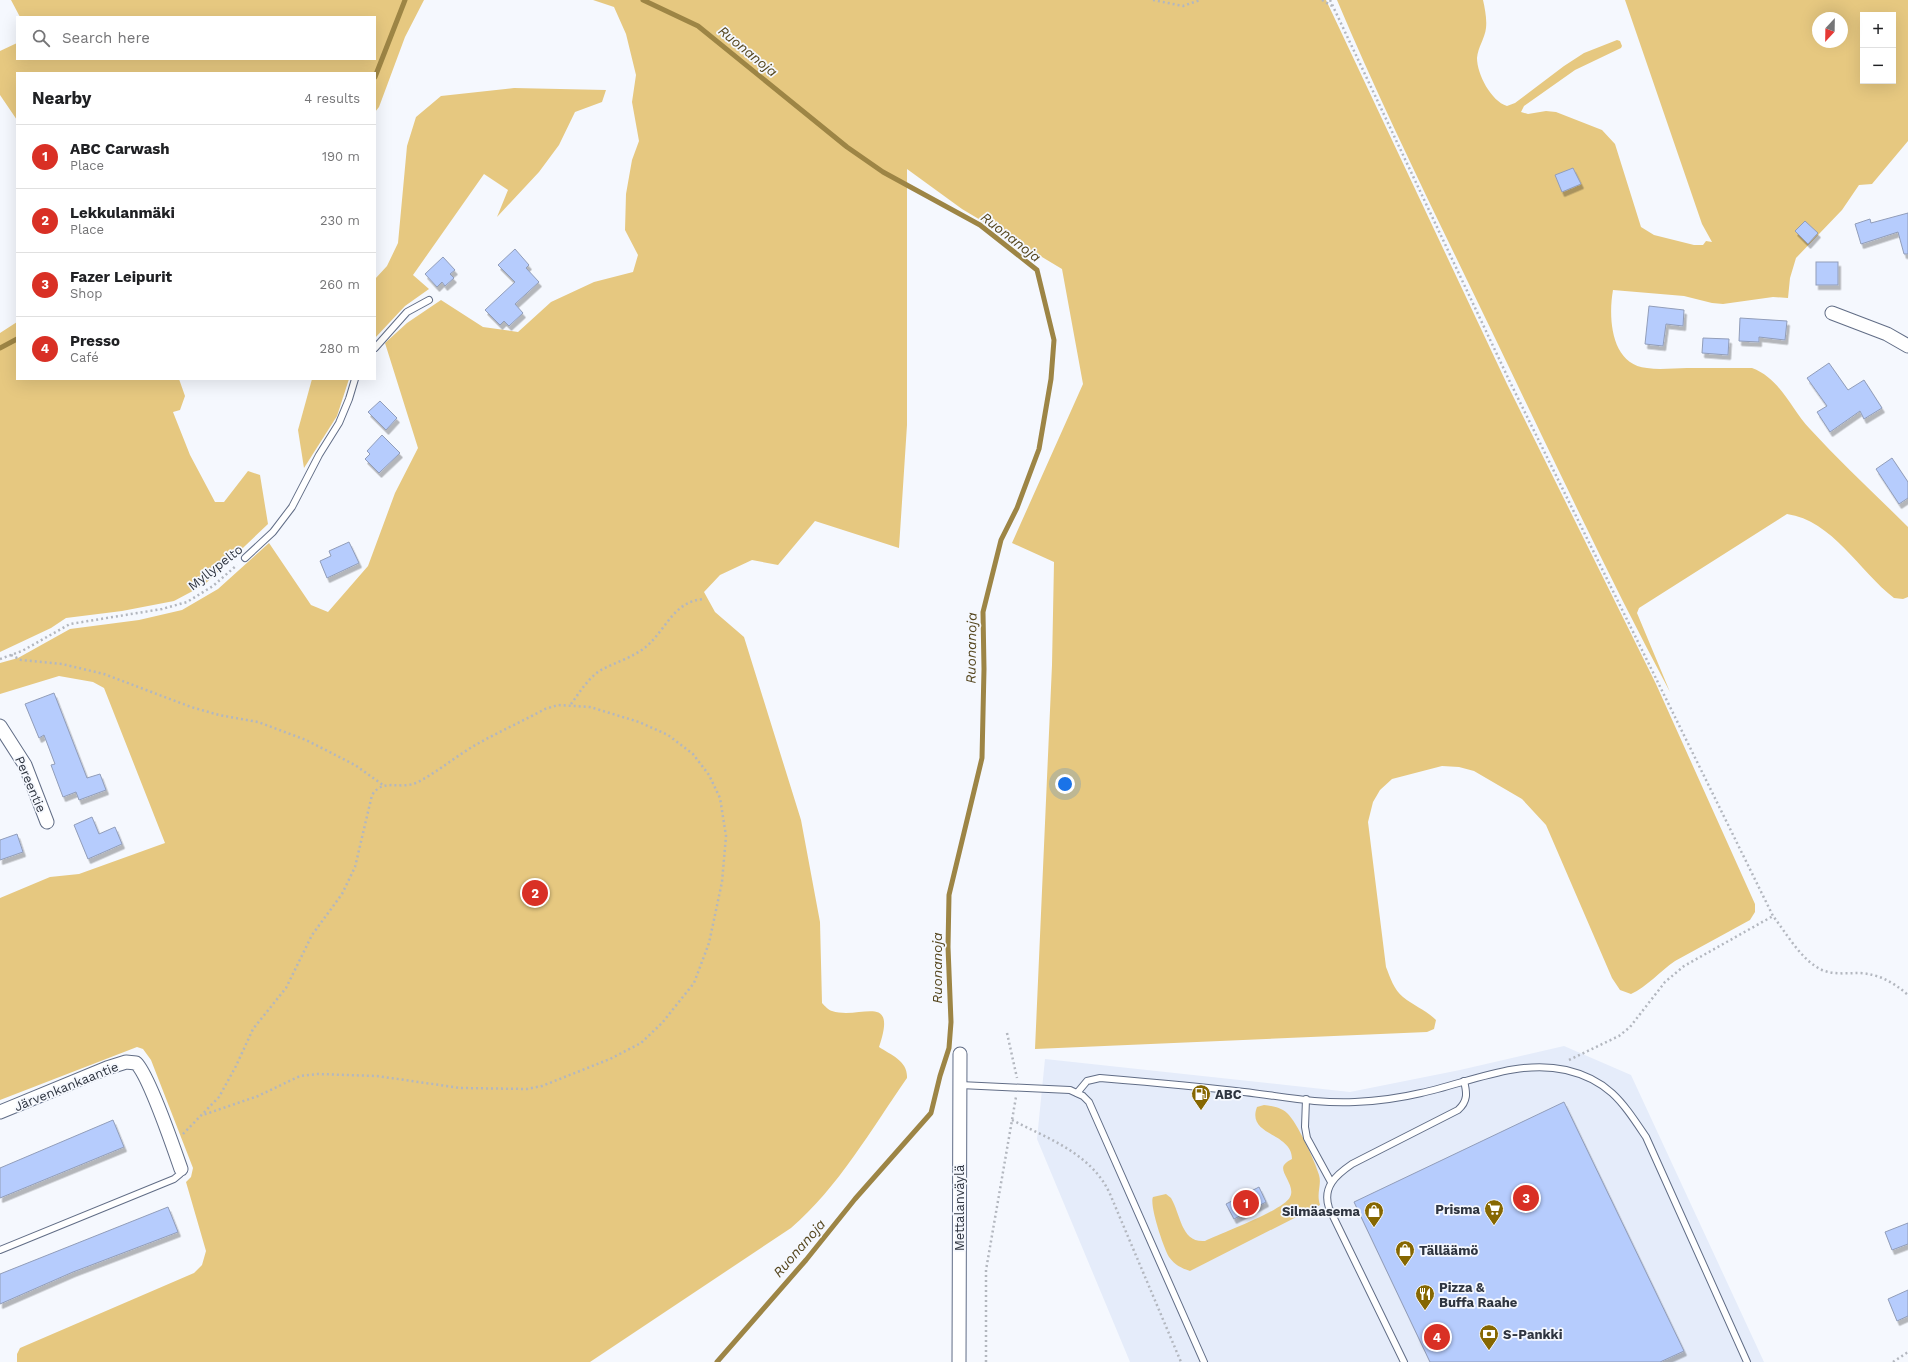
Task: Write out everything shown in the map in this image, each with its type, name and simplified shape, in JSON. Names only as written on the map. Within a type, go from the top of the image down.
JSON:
[{"type":"street","points":[[1832,313],[1888,334],[1908,346]]},
{"type":"street","name":"Pereentie","points":[[0,726],[25,765],[47,822]]},
{"type":"street","name":"Mettalanväylä","points":[[959,1362],[960,1054]]},
{"type":"street","name":"Järvenkankaantie","points":[[0,1112],[107,1068],[130,1062],[139,1066],[144,1073],[181,1169]]},
{"type":"lane","points":[[376,347],[407,312],[429,300]]},
{"type":"lane","name":"Myllypelto","points":[[245,558],[273,532],[292,507],[319,455],[339,423],[355,380]]},
{"type":"lane","points":[[1077,1093],[1087,1081],[1100,1078],[1197,1086],[1306,1099],[1355,1102],[1386,1099],[1421,1093],[1507,1071],[1550,1068],[1582,1074],[1600,1083],[1624,1105],[1646,1137],[1747,1362]]},
{"type":"lane","points":[[1404,1362],[1329,1208],[1327,1196],[1331,1182],[1339,1173],[1352,1164],[1458,1110],[1464,1105],[1466,1098],[1464,1081]]},
{"type":"lane","points":[[960,1086],[1070,1090],[1077,1093],[1089,1102],[1204,1362]]},
{"type":"lane","points":[[1306,1099],[1305,1127],[1307,1138],[1331,1182]]},
{"type":"lane","points":[[0,1250],[174,1178],[178,1176],[181,1169]]},
{"type":"path","points":[[1154,0],[1183,6],[1200,0]]},
{"type":"path","points":[[1322,0],[1333,6]]},
{"type":"path","points":[[1330,0],[1510,382],[1773,916],[1804,956],[1822,970],[1838,974],[1874,975],[1894,983],[1908,995]]},
{"type":"path","name":"Myllypelto","points":[[0,658],[11,655],[70,624],[162,610],[187,602],[213,586],[245,558]]},
{"type":"path","points":[[571,704],[587,682],[600,671],[646,646],[675,612],[686,602],[704,599]]},
{"type":"path","points":[[11,655],[21,660],[62,664],[104,674],[191,707],[219,715],[258,722],[306,740],[356,764],[383,785]]},
{"type":"path","points":[[175,1153],[181,1135],[203,1115],[219,1097],[236,1066],[253,1029],[286,988],[312,935],[342,894],[356,867],[372,796],[377,788],[383,785],[404,786],[417,783],[472,747],[545,709],[558,705],[571,704],[605,710],[668,735],[693,754],[710,775],[720,798],[726,836],[722,882],[709,943],[694,983],[662,1023],[641,1042],[610,1059],[542,1086],[528,1089],[460,1088],[377,1076],[318,1074],[300,1076],[258,1096],[203,1115]]},
{"type":"path","points":[[1550,1068],[1619,1036],[1630,1027],[1665,982],[1684,966],[1773,916]]},
{"type":"path","points":[[986,1362],[986,1270],[1017,1088],[1017,1073],[1007,1033]]},
{"type":"path","points":[[1012,1120],[1077,1154],[1097,1171],[1110,1194],[1180,1362]]},
{"type":"path","points":[[1893,1362],[1908,1352]]},
{"type":"shaded area","points":[[11,0],[424,0],[405,37],[379,107],[376,111],[376,72],[16,72],[16,119],[0,95],[0,51],[16,43],[16,60],[376,60],[376,16],[19,16]]},
{"type":"shaded area","points":[[593,0],[1326,0],[1507,384],[1656,684],[1755,904],[1755,912],[1750,920],[1675,961],[1637,991],[1631,994],[1620,990],[1612,978],[1546,825],[1522,799],[1474,771],[1459,767],[1442,766],[1392,779],[1380,790],[1373,802],[1368,822],[1386,967],[1397,991],[1407,1000],[1428,1013],[1436,1020],[1434,1029],[1427,1032],[1035,1049],[1052,665],[1054,562],[1012,543],[1083,384],[1062,269],[962,209],[907,169],[907,425],[899,548],[815,521],[778,565],[752,560],[720,575],[704,592],[715,612],[744,637],[801,820],[820,922],[822,1003],[832,1011],[843,1013],[873,1011],[880,1013],[884,1019],[884,1030],[879,1047],[898,1059],[905,1067],[907,1072],[907,1078],[854,1157],[824,1195],[791,1228],[590,1362],[17,1362],[17,1354],[20,1348],[194,1273],[202,1265],[206,1251],[186,1182],[191,1177],[193,1168],[151,1060],[143,1049],[137,1047],[0,1100],[0,898],[50,877],[79,874],[165,843],[104,688],[93,682],[59,676],[0,694],[0,663],[18,658],[70,629],[139,620],[182,610],[218,589],[269,543],[311,605],[328,612],[368,566],[395,493],[418,448],[385,343],[407,323],[441,300],[483,327],[518,332],[551,302],[594,282],[633,272],[638,255],[625,230],[626,194],[632,160],[639,141],[632,102],[636,75],[626,34],[614,7]]},
{"type":"shaded area","points":[[1337,0],[1483,0],[1486,28],[1477,58],[1479,72],[1490,93],[1501,103],[1507,106],[1515,103],[1564,66],[1584,53],[1617,40],[1620,41],[1622,46],[1621,48],[1575,70],[1524,106],[1521,112],[1528,114],[1546,111],[1556,112],[1602,130],[1615,144],[1641,227],[1654,235],[1694,245],[1703,245],[1706,241],[1712,242],[1702,224],[1625,0],[1908,0],[1908,141],[1872,184],[1859,185],[1842,210],[1796,258],[1790,278],[1788,298],[1773,297],[1723,304],[1712,303],[1684,296],[1613,290],[1611,314],[1612,326],[1619,349],[1626,358],[1635,365],[1657,369],[1752,368],[1770,379],[1778,387],[1810,429],[1908,527],[1908,597],[1903,599],[1894,598],[1881,587],[1832,536],[1803,518],[1787,514],[1639,608],[1637,613],[1670,692],[1617,590],[1384,106]]},
{"type":"shaded area","points":[[514,88],[606,90],[602,102],[575,112],[559,145],[539,172],[497,217],[508,190],[484,174],[413,275],[429,289],[405,306],[376,337],[376,278],[387,266],[398,243],[407,146],[416,117],[441,96]]},
{"type":"shaded area","points":[[16,323],[16,380],[179,380],[185,396],[180,410],[173,412],[190,455],[215,502],[224,502],[248,471],[260,475],[268,524],[204,585],[174,601],[122,611],[66,618],[51,628],[0,652],[0,333]]},
{"type":"shaded area","points":[[312,380],[349,380],[337,416],[304,468],[298,430]]},
{"type":"shaded area","points":[[1564,1046],[1631,1075],[1764,1362],[1130,1362],[1037,1139],[1045,1059],[1350,1092],[1460,1070]]},
{"type":"shaded area","points":[[1264,1105],[1273,1106],[1284,1111],[1296,1125],[1310,1152],[1319,1175],[1320,1205],[1190,1271],[1181,1267],[1169,1257],[1164,1245],[1153,1209],[1153,1197],[1166,1194],[1171,1198],[1186,1233],[1191,1238],[1205,1241],[1265,1215],[1277,1208],[1290,1197],[1291,1188],[1283,1168],[1286,1163],[1292,1159],[1290,1150],[1278,1138],[1263,1129],[1258,1124],[1255,1116],[1257,1107]]},
{"type":"building","points":[[1573,168],[1581,184],[1562,192],[1555,175]]},
{"type":"building","points":[[1908,213],[1908,254],[1904,254],[1898,232],[1861,244],[1855,224],[1870,219],[1871,223]]},
{"type":"building","points":[[1805,221],[1818,233],[1808,244],[1795,231]]},
{"type":"building","points":[[515,249],[529,265],[526,268],[539,282],[515,304],[523,313],[509,326],[504,321],[500,325],[485,310],[515,282],[498,265]]},
{"type":"building","points":[[443,257],[455,270],[450,274],[454,278],[445,286],[442,282],[437,287],[425,274]]},
{"type":"building","points":[[1816,262],[1838,262],[1838,285],[1816,285]]},
{"type":"building","points":[[1649,306],[1684,310],[1683,326],[1666,324],[1663,346],[1645,344]]},
{"type":"building","points":[[1740,318],[1787,321],[1785,340],[1759,337],[1759,342],[1739,341]]},
{"type":"building","points":[[1703,338],[1729,339],[1728,355],[1702,353]]},
{"type":"building","points":[[1829,363],[1848,390],[1864,380],[1882,408],[1864,419],[1860,411],[1830,432],[1817,412],[1827,406],[1807,378]]},
{"type":"building","points":[[380,401],[397,418],[386,430],[368,412]]},
{"type":"building","points":[[382,435],[400,453],[379,473],[365,459],[370,454],[367,451]]},
{"type":"building","points":[[1892,458],[1908,482],[1908,498],[1899,504],[1876,469]]},
{"type":"building","points":[[349,542],[359,563],[327,578],[320,561],[331,556],[329,551]]},
{"type":"building","points":[[54,693],[87,778],[100,774],[106,790],[79,800],[76,792],[63,797],[51,765],[55,764],[44,735],[39,738],[25,704]]},
{"type":"building","points":[[92,817],[99,834],[115,827],[122,844],[88,859],[74,825]]},
{"type":"building","points":[[17,834],[23,852],[0,860],[0,840]]},
{"type":"building","name":"Prisma","points":[[1564,1102],[1684,1351],[1660,1362],[1430,1362],[1354,1202]]},
{"type":"building","points":[[113,1120],[124,1147],[0,1198],[0,1168]]},
{"type":"building","points":[[1259,1187],[1266,1202],[1234,1219],[1226,1204]]},
{"type":"building","points":[[168,1207],[178,1232],[73,1272],[0,1304],[0,1274]]},
{"type":"building","points":[[1908,1223],[1908,1244],[1892,1250],[1885,1232]]},
{"type":"building","points":[[1908,1290],[1908,1316],[1897,1321],[1888,1299]]},
{"type":"waterway","name":"Ruonanoja","points":[[376,74],[405,0]]},
{"type":"waterway","name":"Ruonanoja","points":[[643,0],[698,26],[847,147],[883,172],[980,225],[1037,270],[1054,340],[1051,379],[1039,449],[1017,508],[1001,540],[983,612],[984,669],[982,758],[949,895],[948,947],[951,1022],[949,1048],[940,1076],[931,1113],[855,1199],[806,1260],[717,1362]]},
{"type":"waterway","name":"Ruonanoja","points":[[0,348],[16,340]]},
{"type":"place","name":"Lekkulanmäki","points":[[535,893]]},
{"type":"place","name":"ABC","points":[[1201,1111]]},
{"type":"place","name":"Fazer Leipurit","points":[[1526,1198]]},
{"type":"place","name":"ABC Carwash","points":[[1246,1203]]},
{"type":"place","name":"Prisma","points":[[1494,1226]]},
{"type":"place","name":"Silmäasema","points":[[1374,1228]]},
{"type":"place","name":"Tälläämö","points":[[1405,1267]]},
{"type":"place","name":"Pizza & Buffa Raahe","points":[[1425,1311]]},
{"type":"place","name":"Presso","points":[[1437,1337]]},
{"type":"place","name":"S-Pankki","points":[[1489,1351]]}]
